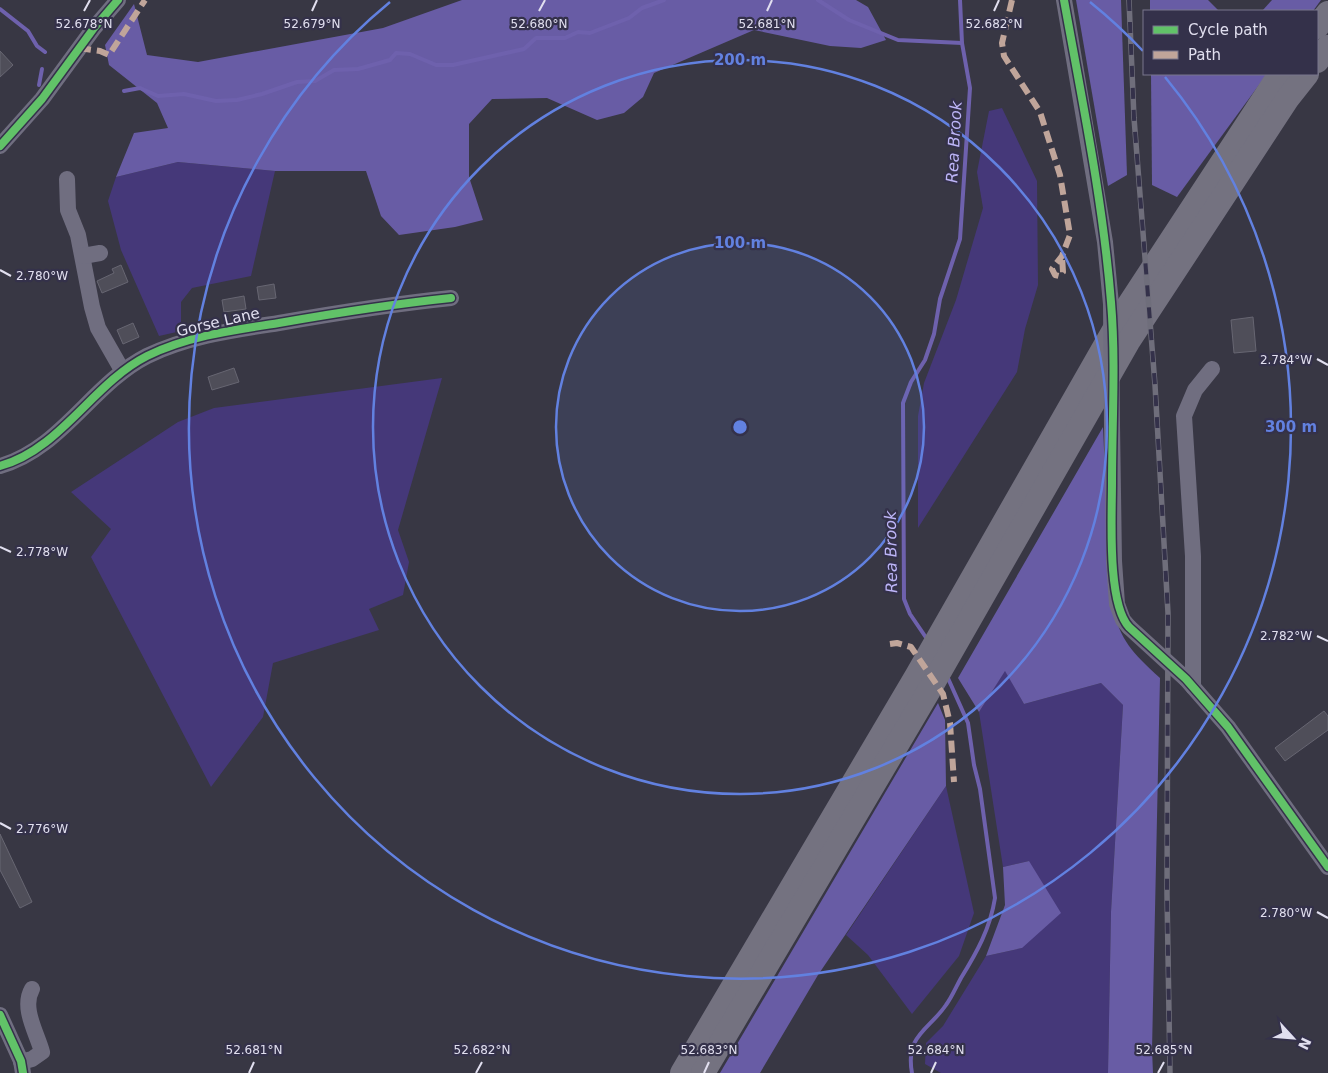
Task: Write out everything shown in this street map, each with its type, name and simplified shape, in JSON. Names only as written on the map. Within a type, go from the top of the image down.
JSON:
[{"type":"highway","points":[[1318,26],[1328,13]]},
{"type":"highway","points":[[1318,60],[1328,47]]},
{"type":"highway","points":[[704,1073],[922,684],[945,628],[1126,309],[1279,75]]},
{"type":"highway","points":[[682,1073],[922,684],[951,652],[1128,342],[1288,98],[1306,75]]},
{"type":"street","points":[[0,146],[42,99],[94,28],[118,0]]},
{"type":"street","points":[[1064,0],[1105,242],[1111,304],[1114,561],[1117,604],[1123,620],[1129,627],[1189,683],[1228,727],[1328,867]]},
{"type":"street","points":[[67,179],[68,210],[78,236],[98,328],[122,370]]},
{"type":"street","points":[[83,256],[100,253]]},
{"type":"street","name":"Gorse Lane","points":[[0,466],[24,456],[40,446],[122,370],[148,356],[199,337],[377,306],[451,298]]},
{"type":"street","points":[[1189,683],[1193,556],[1184,416],[1195,390],[1212,369]]},
{"type":"street","points":[[0,1015],[22,1067],[42,1052],[28,1011],[29,995],[32,989]]},
{"type":"shaded area","points":[[462,0],[856,0],[868,7],[886,40],[861,48],[830,46],[754,30],[654,73],[643,97],[624,113],[597,120],[547,98],[492,99],[469,124],[469,177],[483,220],[455,227],[399,235],[381,216],[366,171],[275,171],[178,162],[116,177],[134,133],[168,128],[157,103],[109,65],[105,45],[134,4],[147,55],[198,62],[383,28]]},
{"type":"shaded area","points":[[1076,0],[1121,0],[1127,175],[1108,186]]},
{"type":"shaded area","points":[[1150,0],[1208,0],[1218,10],[1150,10]]},
{"type":"shaded area","points":[[1272,0],[1321,0],[1314,10],[1263,10]]},
{"type":"shaded area","points":[[1151,75],[1266,75],[1177,197],[1152,185]]},
{"type":"shaded area","points":[[1002,108],[1037,181],[1038,285],[1025,329],[1017,372],[918,528],[918,416],[924,383],[956,300],[983,208],[977,172],[989,111]]},
{"type":"shaded area","points":[[178,162],[275,171],[251,276],[192,288],[181,302],[181,331],[159,336],[121,250],[108,201],[116,177]]},
{"type":"shaded area","points":[[442,378],[398,530],[409,562],[403,595],[369,609],[379,630],[273,663],[263,717],[211,787],[91,557],[111,529],[71,492],[178,422],[214,408]]},
{"type":"shaded area","points":[[1103,427],[1111,604],[1119,628],[1129,646],[1160,678],[1153,1073],[1108,1073],[1111,912],[1123,705],[1101,683],[1024,704],[1005,671],[979,712],[958,678]]},
{"type":"shaded area","points":[[1005,670],[1024,704],[1101,683],[1123,705],[1111,912],[1108,1073],[941,1073],[925,1064],[926,1043],[943,1026],[986,956],[1022,948],[1029,861],[1003,867],[979,712]]},
{"type":"shaded area","points":[[938,703],[945,720],[946,786],[818,975],[760,1073],[720,1073]]},
{"type":"shaded area","points":[[946,786],[974,913],[959,956],[912,1014],[868,955],[846,935]]},
{"type":"shaded area","points":[[1029,861],[1061,913],[1022,948],[986,956],[1005,905],[1003,867]]},
{"type":"building","points":[[0,51],[13,65],[0,77]]},
{"type":"building","points":[[121,265],[128,282],[102,293],[97,281],[114,273],[112,269]]},
{"type":"building","points":[[274,284],[276,298],[259,300],[257,287]]},
{"type":"building","points":[[244,296],[246,309],[224,312],[222,300]]},
{"type":"building","points":[[1253,317],[1256,351],[1234,353],[1231,320]]},
{"type":"building","points":[[133,323],[139,337],[123,344],[117,330]]},
{"type":"building","points":[[234,368],[239,382],[212,390],[208,377]]},
{"type":"building","points":[[1324,711],[1328,716],[1328,730],[1285,761],[1275,748]]},
{"type":"building","points":[[0,834],[32,902],[20,908],[0,870]]},
{"type":"waterway","points":[[124,91],[140,88],[158,96],[184,94],[216,101],[237,100],[297,82],[315,81],[334,70],[358,69],[390,60],[396,53],[410,54],[436,65],[453,65],[524,49],[536,38],[565,38],[578,32],[590,33],[629,18],[642,8],[664,0]]},
{"type":"waterway","points":[[818,0],[849,20],[898,40],[962,43]]},
{"type":"waterway","name":"Rea Brook","points":[[927,639],[910,614],[904,599],[903,403],[911,382],[925,360],[934,334],[940,299],[960,239],[970,88],[962,43],[960,0]]},
{"type":"waterway","points":[[0,9],[28,31],[37,46],[45,52]]},
{"type":"waterway","points":[[39,85],[42,69]]},
{"type":"waterway","name":"Rea Brook","points":[[912,1073],[911,1060],[915,1041],[948,1002],[982,940],[990,920],[995,898],[980,789],[974,765],[968,723],[947,676]]},
{"type":"railway","points":[[1129,0],[1134,118],[1155,385],[1168,613],[1167,894],[1170,1073]]},
{"type":"marked path","points":[[79,48],[100,51],[109,55],[145,0]]},
{"type":"marked path","points":[[1012,0],[1002,43],[1004,56],[1040,112],[1060,175],[1070,235],[1062,256],[1052,269],[1055,275],[1059,276],[1063,272],[1062,256]]},
{"type":"marked path","points":[[890,644],[897,643],[911,647],[943,694],[950,723],[954,782]]},
{"type":"cycle path","points":[[0,146],[42,99],[94,28],[118,0]]},
{"type":"cycle path","points":[[1064,0],[1103,226],[1111,302],[1114,370],[1112,559],[1117,599],[1122,615],[1129,627],[1186,679],[1228,727],[1328,867]]},
{"type":"cycle path","points":[[0,466],[22,458],[41,446],[127,368],[147,356],[179,343],[228,331],[365,309],[451,298]]},
{"type":"cycle path","points":[[0,1015],[21,1061],[23,1073]]}]
